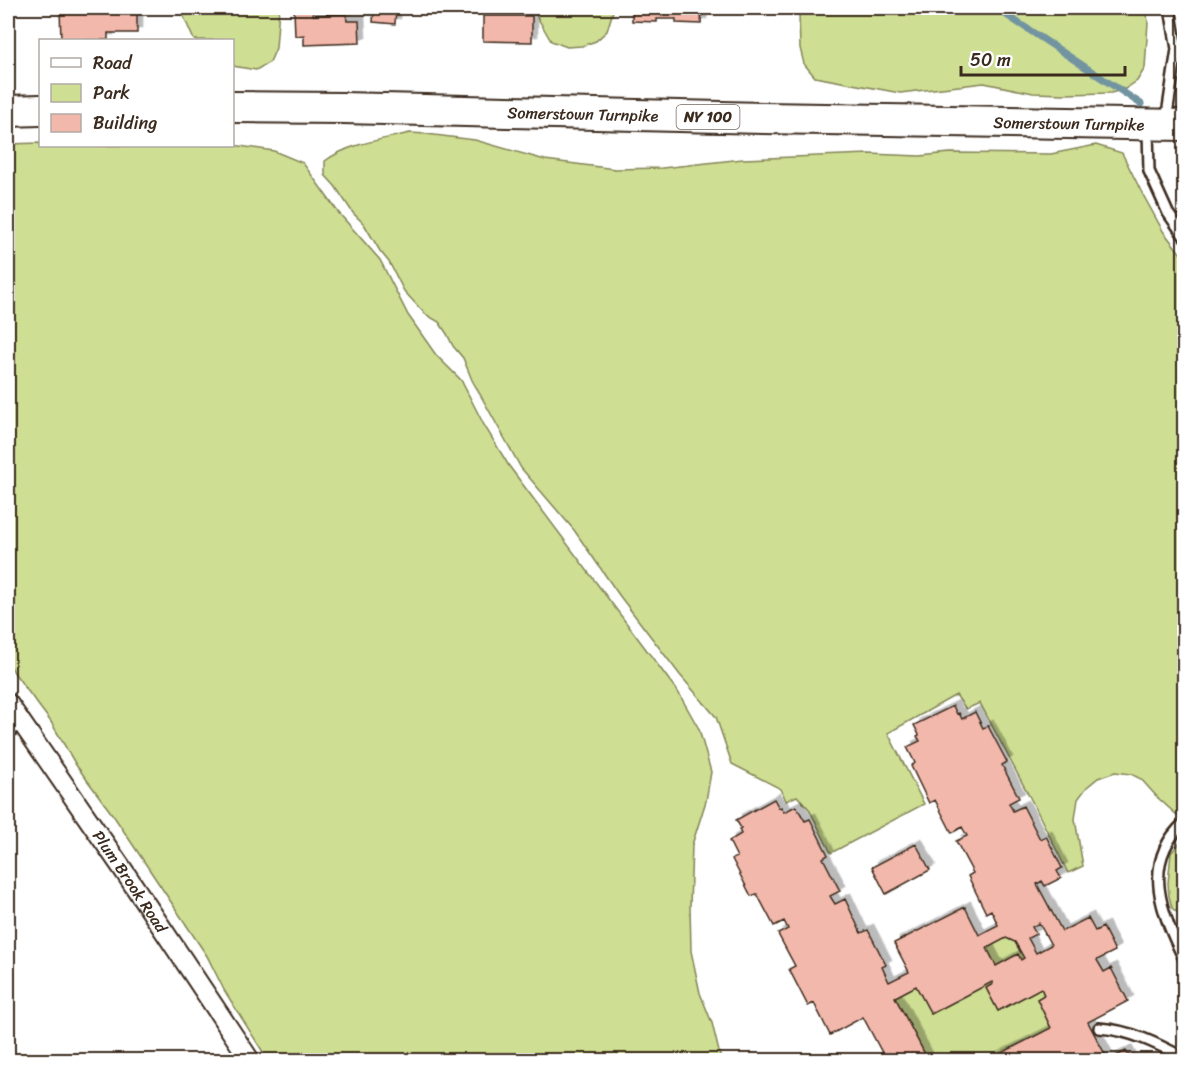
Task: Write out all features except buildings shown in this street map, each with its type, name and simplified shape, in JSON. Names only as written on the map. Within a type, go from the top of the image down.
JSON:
[{"type":"main road","name":"Somerstown Turnpike","points":[[234,107],[1166,125]]},
{"type":"main road","points":[[8,111],[39,110]]},
{"type":"street","name":"Plum Brook Road","points":[[8,703],[14,728],[122,868],[250,1060]]},
{"type":"lane","points":[[1170,8],[1177,49],[1166,125],[1149,171],[1168,213],[1185,236]]},
{"type":"lane","points":[[1185,823],[1167,843],[1158,865],[1158,885],[1164,916],[1185,959]]},
{"type":"lane","points":[[1099,1028],[1117,1029],[1160,1045],[1185,1058]]},
{"type":"green space","points":[[180,8],[279,8],[276,48],[270,62],[256,70],[234,66],[234,39],[194,39]]},
{"type":"green space","points":[[532,8],[614,8],[607,31],[596,41],[582,46],[567,47],[551,41]]},
{"type":"green space","points":[[800,8],[1146,8],[1148,22],[1145,68],[1137,81],[1125,89],[1111,93],[1033,93],[984,83],[900,93],[815,77],[804,64],[800,48]]},
{"type":"green space","points":[[410,133],[475,140],[545,160],[615,169],[662,168],[743,159],[869,154],[920,156],[950,153],[1051,154],[1096,145],[1122,153],[1163,231],[1184,258],[1184,811],[1178,816],[1141,779],[1131,774],[1115,772],[1098,778],[1078,799],[1075,819],[1083,866],[1068,873],[980,703],[966,709],[956,695],[888,733],[924,804],[831,853],[809,809],[797,796],[786,801],[781,789],[732,764],[716,717],[680,675],[619,595],[574,530],[521,468],[472,380],[463,358],[439,322],[425,314],[404,291],[389,262],[364,224],[325,175],[325,161],[345,150]]},
{"type":"green space","points":[[39,143],[39,147],[234,147],[234,145],[274,151],[303,163],[338,212],[380,260],[408,315],[436,355],[461,380],[484,425],[509,466],[678,692],[699,729],[711,772],[706,801],[692,845],[691,951],[700,993],[712,1023],[721,1060],[268,1060],[224,990],[207,956],[115,818],[76,765],[51,722],[8,662],[8,144]]},
{"type":"green space","points":[[1184,838],[1184,913],[1178,913],[1172,908],[1168,883],[1171,853]]},
{"type":"green space","points":[[1006,938],[1015,942],[1024,958],[1021,960],[1018,954],[996,966],[987,948]]},
{"type":"green space","points":[[992,982],[993,984],[986,988],[998,1011],[1041,988],[1044,995],[1037,999],[1051,1028],[988,1060],[928,1060],[895,997],[916,986],[931,1014]]},
{"type":"waterway","points":[[996,8],[1141,104]]}]
